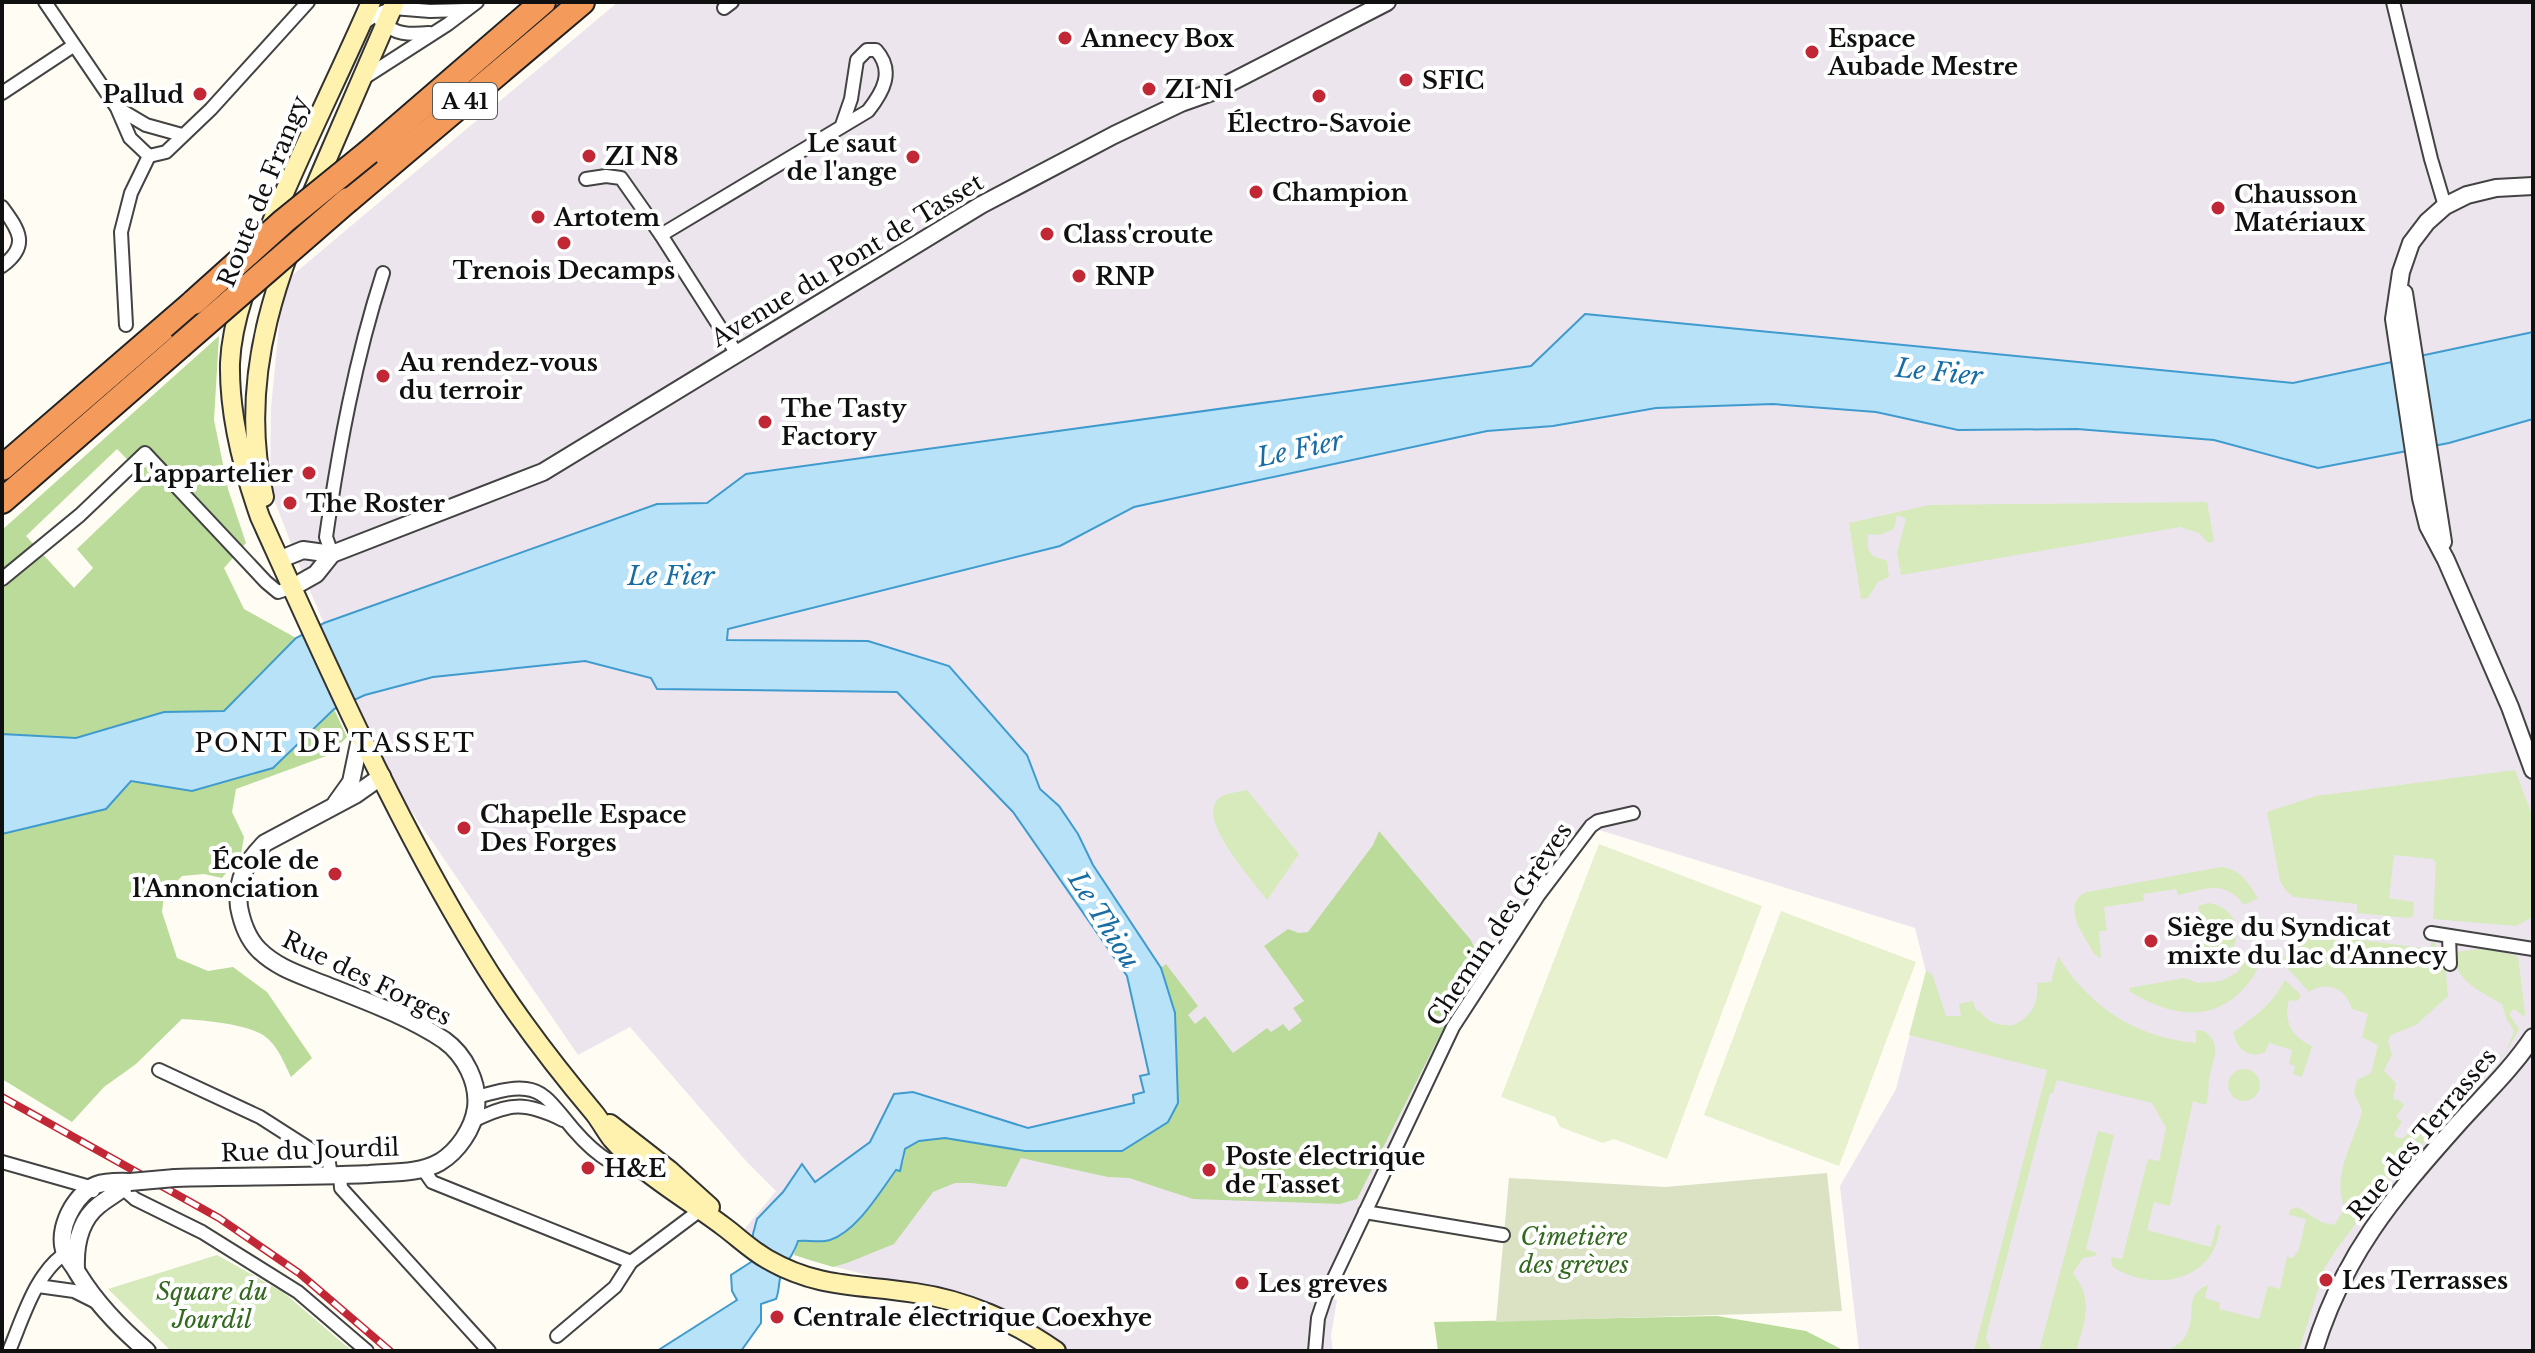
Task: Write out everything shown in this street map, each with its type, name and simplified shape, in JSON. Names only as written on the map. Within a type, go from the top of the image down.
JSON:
[{"type":"highway","name":"A 41","points":[[2,468],[272,232],[543,2]]},
{"type":"highway","name":"A 41","points":[[2,501],[348,200],[582,2]]},
{"type":"main road","name":"Route de Frangy","points":[[277,551],[257,470],[257,370],[276,284],[361,80],[379,11]]},
{"type":"main road","name":"Route de Frangy","points":[[361,734],[260,517],[246,477],[236,429],[230,362],[238,315],[257,259],[379,11]]},
{"type":"main road","points":[[361,734],[440,887],[488,970],[562,1076],[613,1140],[648,1173],[785,1269],[837,1286],[913,1292],[965,1305],[1010,1324],[1056,1351]]},
{"type":"main road","points":[[595,1115],[622,1132],[669,1170],[708,1204],[723,1226]]},
{"type":"street","points":[[45,2],[117,108],[130,138],[149,156]]},
{"type":"street","points":[[149,156],[166,152],[223,96],[308,2]]},
{"type":"street","points":[[435,2],[446,10]]},
{"type":"street","name":"Avenue du Pont de Tasset","points":[[277,551],[303,550],[332,554],[543,472],[981,205],[1181,103],[1237,80],[1322,33],[1387,2]]},
{"type":"street","points":[[2393,2],[2445,206]]},
{"type":"street","points":[[379,11],[446,10],[472,6]]},
{"type":"street","points":[[361,80],[472,6]]},
{"type":"street","points":[[379,11],[398,33],[433,32]]},
{"type":"street","points":[[2,93],[73,46]]},
{"type":"street","points":[[661,235],[868,111],[885,84],[887,68],[876,50],[867,50],[857,60],[851,99],[842,125]]},
{"type":"street","points":[[117,108],[146,125],[182,135]]},
{"type":"street","points":[[126,325],[121,259],[123,222],[131,193],[149,156]]},
{"type":"street","points":[[586,179],[606,176],[621,178],[737,354]]},
{"type":"street","points":[[2533,186],[2496,188],[2467,195],[2445,206],[2427,222],[2411,243],[2401,272],[2405,348],[2428,496],[2446,560],[2510,707],[2533,770]]},
{"type":"street","points":[[2,207],[16,225],[20,244],[15,254],[2,266]]},
{"type":"street","points":[[332,554],[326,537],[344,421],[362,341],[383,273]]},
{"type":"street","points":[[2,579],[80,515],[145,453],[266,582],[278,592],[293,587]]},
{"type":"street","name":"Avenue du Pont de Tasset","points":[[293,587],[316,574],[332,554]]},
{"type":"street","points":[[332,808],[351,782],[361,734]]},
{"type":"street","name":"Rue des Forges","points":[[382,776],[332,808],[265,843],[246,866],[238,889],[245,930],[252,942],[274,962],[441,1038],[467,1066],[477,1097]]},
{"type":"street","name":"Chemin des Grèves","points":[[1315,1351],[1318,1318],[1325,1297],[1453,1027],[1538,896],[1591,826],[1598,821],[1633,813]]},
{"type":"street","points":[[2431,933],[2533,949]]},
{"type":"street","points":[[2449,936],[2450,964]]},
{"type":"street","name":"Rue des Terrasses","points":[[2314,1351],[2331,1298],[2385,1209],[2514,1065],[2533,1037]]},
{"type":"street","points":[[159,1070],[260,1117],[324,1158],[341,1188],[489,1351]]},
{"type":"street","points":[[477,1097],[517,1089],[535,1091],[551,1102],[566,1122],[610,1163],[625,1170],[648,1173],[669,1170]]},
{"type":"street","name":"Rue du Jourdil","points":[[123,1184],[175,1178],[335,1175],[423,1169],[451,1154],[473,1121],[477,1097]]},
{"type":"street","points":[[473,1121],[492,1111],[521,1105],[536,1108],[566,1122]]},
{"type":"street","points":[[2,1162],[90,1187]]},
{"type":"street","points":[[423,1169],[432,1182],[631,1262]]},
{"type":"street","points":[[142,1348],[85,1288],[70,1250],[62,1239],[66,1219],[79,1198],[90,1187],[105,1181],[123,1184],[135,1199],[202,1232],[298,1292],[367,1351]]},
{"type":"street","points":[[9,1351],[38,1286],[70,1250],[97,1206],[123,1184]]},
{"type":"street","points":[[90,1187],[97,1206]]},
{"type":"street","points":[[557,1336],[615,1287],[631,1262],[699,1211]]},
{"type":"street","points":[[1365,1212],[1503,1235]]},
{"type":"street","points":[[38,1286],[74,1291],[98,1303]]},
{"type":"shaded area","points":[[618,2],[2533,2],[2533,1351],[1859,1351],[1840,1186],[1896,1089],[1926,972],[1915,928],[1596,829],[1533,892],[1447,1039],[1326,1297],[1337,1300],[1331,1336],[1333,1351],[1065,1351],[1025,1323],[974,1302],[808,1260],[753,1234],[742,1232],[776,1191],[746,1161],[630,1027],[578,1055],[392,783],[270,489],[271,408],[283,283]]},
{"type":"green space","points":[[219,336],[214,420],[228,489],[246,543],[224,568],[244,609],[296,638],[224,711],[164,712],[76,738],[2,734],[2,530]],"holes":[[[117,449],[148,481],[77,549],[93,568],[74,588],[26,536]]]},
{"type":"green space","points":[[2207,502],[2214,541],[2208,543],[2199,533],[2180,527],[1901,575],[1897,553],[1906,519],[1897,515],[1894,529],[1879,535],[1868,534],[1868,549],[1873,556],[1887,561],[1889,577],[1878,582],[1868,598],[1861,599],[1849,523],[1929,505]]},
{"type":"green space","points":[[334,709],[347,737],[329,755],[236,789],[232,812],[244,837],[241,854],[222,878],[204,874],[182,876],[164,895],[162,912],[177,958],[208,971],[233,967],[267,992],[312,1058],[291,1077],[277,1049],[263,1035],[235,1025],[182,1019],[136,1064],[104,1087],[72,1122],[2,1079],[2,834],[106,809],[131,781],[192,791],[273,768]]},
{"type":"green space","points":[[2515,770],[2533,818],[2533,917],[2516,926],[2433,919],[2436,863],[2433,859],[2394,855],[2389,898],[2414,902],[2413,916],[2408,918],[2357,913],[2357,904],[2294,897],[2280,881],[2267,812],[2316,796]]},
{"type":"green space","points":[[1247,790],[1299,854],[1267,900],[1229,850],[1215,821],[1213,808],[1218,799]]},
{"type":"green space","points":[[1379,831],[1476,950],[1473,981],[1443,1029],[1357,1199],[1340,1204],[1193,1199],[1129,1178],[1108,1177],[1021,1158],[1006,1187],[955,1183],[933,1192],[894,1244],[833,1267],[794,1255],[798,1241],[829,1241],[846,1230],[871,1206],[904,1161],[905,1149],[919,1141],[945,1138],[1025,1151],[1178,1103],[1175,1013],[1161,968],[1166,964],[1198,1006],[1188,1015],[1195,1024],[1205,1016],[1233,1053],[1267,1028],[1271,1032],[1283,1024],[1289,1031],[1302,1021],[1293,1008],[1304,1001],[1264,946],[1288,929],[1308,932],[1373,845]]},
{"type":"green space","points":[[1599,844],[1762,906],[1667,1159],[1614,1139],[1603,1143],[1560,1127],[1555,1117],[1501,1097]]},
{"type":"green space","points":[[2221,867],[2238,873],[2258,898],[2244,905],[2229,891],[2221,889],[2178,895],[2176,889],[2143,894],[2144,901],[2104,907],[2107,931],[2099,931],[2101,958],[2095,955],[2077,921],[2075,904],[2087,892]]},
{"type":"green space","points":[[2208,903],[2222,908],[2236,926],[2233,947],[2226,955],[2215,959],[2201,958],[2205,929],[2198,906]]},
{"type":"green space","points":[[1781,911],[1916,962],[1839,1166],[1704,1115]]},
{"type":"green space","points":[[2331,930],[2354,931],[2354,939],[2430,949],[2431,943],[2435,943],[2445,963],[2448,996],[2416,1025],[2391,1035],[2388,1041],[2392,1054],[2384,1071],[2396,1083],[2393,1099],[2404,1105],[2396,1117],[2402,1122],[2394,1134],[2397,1138],[2404,1138],[2426,1113],[2436,1121],[2439,1118],[2433,1113],[2458,1087],[2462,1091],[2472,1078],[2478,1083],[2384,1186],[2336,1250],[2325,1267],[2299,1351],[2167,1351],[2186,1336],[2193,1298],[2208,1285],[2205,1298],[2220,1303],[2219,1309],[2259,1319],[2268,1286],[2280,1289],[2287,1257],[2293,1258],[2299,1249],[2306,1219],[2289,1215],[2290,1210],[2297,1207],[2321,1222],[2334,1225],[2345,1208],[2340,1184],[2342,1172],[2362,1111],[2354,1092],[2357,1080],[2371,1073],[2378,1045],[2362,1037],[2368,1014],[2352,1009],[2345,996],[2335,988],[2316,988],[2309,992],[2281,961],[2302,939]]},
{"type":"green space","points":[[2254,947],[2263,949],[2250,981],[2235,997],[2209,1010],[2182,1012],[2156,1005],[2130,992],[2129,988],[2184,978],[2198,983],[2221,981],[2238,972]]},
{"type":"green space","points":[[2484,948],[2518,956],[2525,1014],[2524,1017],[2514,1009],[2509,1014],[2519,1029],[2506,1052],[2514,1031],[2502,1004],[2470,984],[2458,970],[2456,962],[2457,952]]},
{"type":"green space","points":[[2058,956],[2070,974],[2100,1005],[2135,1027],[2174,1040],[2196,1043],[2196,1030],[2210,1036],[2215,1052],[2206,1105],[2193,1101],[2170,1206],[2154,1202],[2147,1230],[2211,1247],[2217,1224],[2221,1226],[2210,1256],[2201,1266],[2177,1278],[2137,1278],[2112,1266],[2111,1257],[2122,1259],[2148,1159],[2159,1161],[2166,1128],[2152,1103],[2057,1080],[2053,1093],[2050,1093],[1987,1332],[1986,1339],[1992,1351],[1974,1351],[2047,1070],[1909,1035],[1926,971],[1932,974],[1946,1016],[1961,1016],[1959,1004],[1973,1001],[1976,1011],[1979,1010],[1990,1021],[2014,1025],[2033,1008],[2037,983],[2051,982]]},
{"type":"green space","points":[[2285,980],[2301,995],[2297,1001],[2289,1000],[2288,1022],[2299,1038],[2312,1046],[2302,1077],[2293,1074],[2295,1066],[2289,1064],[2292,1050],[2269,1043],[2265,1052],[2248,1053],[2235,1038],[2234,1032],[2269,1003]]},
{"type":"green space","points":[[2244,1069],[2255,1074],[2260,1085],[2255,1096],[2244,1101],[2233,1096],[2228,1085],[2233,1074]]},
{"type":"green space","points":[[2098,1131],[2114,1135],[2086,1249],[2097,1253],[2083,1258],[2073,1273],[2086,1302],[2082,1330],[2076,1351],[2039,1351]]},
{"type":"green space","name":"Cimetière des grèves","points":[[1827,1173],[1842,1311],[1496,1322],[1509,1178],[1665,1187]]},
{"type":"green space","name":"Square du Jourdil","points":[[217,1255],[283,1292],[352,1351],[171,1351],[108,1289]]},
{"type":"green space","points":[[1717,1316],[1806,1331],[1845,1351],[1438,1351],[1434,1322]]},
{"type":"water","name":"Le Fier","points":[[1585,314],[2293,383],[2533,332],[2533,419],[2449,443],[2318,468],[2214,440],[2077,429],[1958,430],[1876,412],[1773,404],[1656,408],[1553,426],[1487,431],[1134,507],[1060,546],[728,629],[727,640],[868,641],[949,666],[1027,755],[1040,789],[1059,806],[1078,834],[1093,865],[1161,968],[1175,1013],[1178,1103],[1168,1122],[1122,1151],[1025,1151],[945,1138],[919,1141],[905,1149],[900,1171],[896,1170],[867,1210],[849,1228],[830,1240],[798,1241],[781,1275],[776,1299],[761,1304],[761,1323],[741,1351],[657,1351],[737,1300],[732,1291],[731,1275],[751,1262],[757,1219],[783,1192],[802,1164],[815,1182],[870,1142],[894,1094],[913,1092],[1028,1128],[1134,1103],[1133,1095],[1144,1092],[1140,1076],[1149,1074],[1127,976],[1013,812],[897,692],[657,689],[651,678],[585,661],[433,677],[365,695],[334,709],[273,768],[192,791],[131,781],[106,809],[2,834],[2,734],[76,738],[164,712],[224,711],[296,638],[324,623],[657,504],[707,503],[746,474],[1531,366]]},
{"type":"railway","points":[[2,1097],[219,1218],[299,1273],[390,1351]]},
{"type":"place","name":"Annecy Box","points":[[1065,38]]},
{"type":"place","name":"Espace Aubade Mestre","points":[[1812,52]]},
{"type":"place","name":"SFIC","points":[[1406,80]]},
{"type":"place","name":"ZI N1","points":[[1149,89]]},
{"type":"place","name":"Pallud","points":[[200,94]]},
{"type":"place","name":"Électro-Savoie","points":[[1319,96]]},
{"type":"place","name":"ZI N8","points":[[589,156]]},
{"type":"place","name":"Le saut de l'ange","points":[[913,157]]},
{"type":"place","name":"Champion","points":[[1256,192]]},
{"type":"place","name":"Chausson Matériaux","points":[[2218,208]]},
{"type":"place","name":"Artotem","points":[[538,217]]},
{"type":"place","name":"Class'croute","points":[[1047,234]]},
{"type":"place","name":"Trenois Decamps","points":[[564,243]]},
{"type":"place","name":"RNP","points":[[1079,276]]},
{"type":"place","name":"Au rendez-vous du terroir","points":[[383,376]]},
{"type":"place","name":"The Tasty Factory","points":[[765,422]]},
{"type":"place","name":"L'appartelier","points":[[309,473]]},
{"type":"place","name":"The Roster","points":[[290,503]]},
{"type":"place","name":"Chapelle Espace Des Forges","points":[[464,828]]},
{"type":"place","name":"École de l'Annonciation","points":[[335,874]]},
{"type":"place","name":"Siège du Syndicat mixte du lac d'Annecy","points":[[2151,941]]},
{"type":"place","name":"H&E","points":[[588,1168]]},
{"type":"place","name":"Poste électrique de Tasset","points":[[1209,1170]]},
{"type":"place","name":"Les Terrasses","points":[[2326,1280]]},
{"type":"place","name":"Les greves","points":[[1242,1283]]},
{"type":"place","name":"Centrale électrique Coexhye","points":[[777,1317]]},
{"type":"district","name":"PONT DE TASSET","points":[[335,743]]},
{"type":"water label","name":"Le Thiou","points":[[1104,920]]}]
